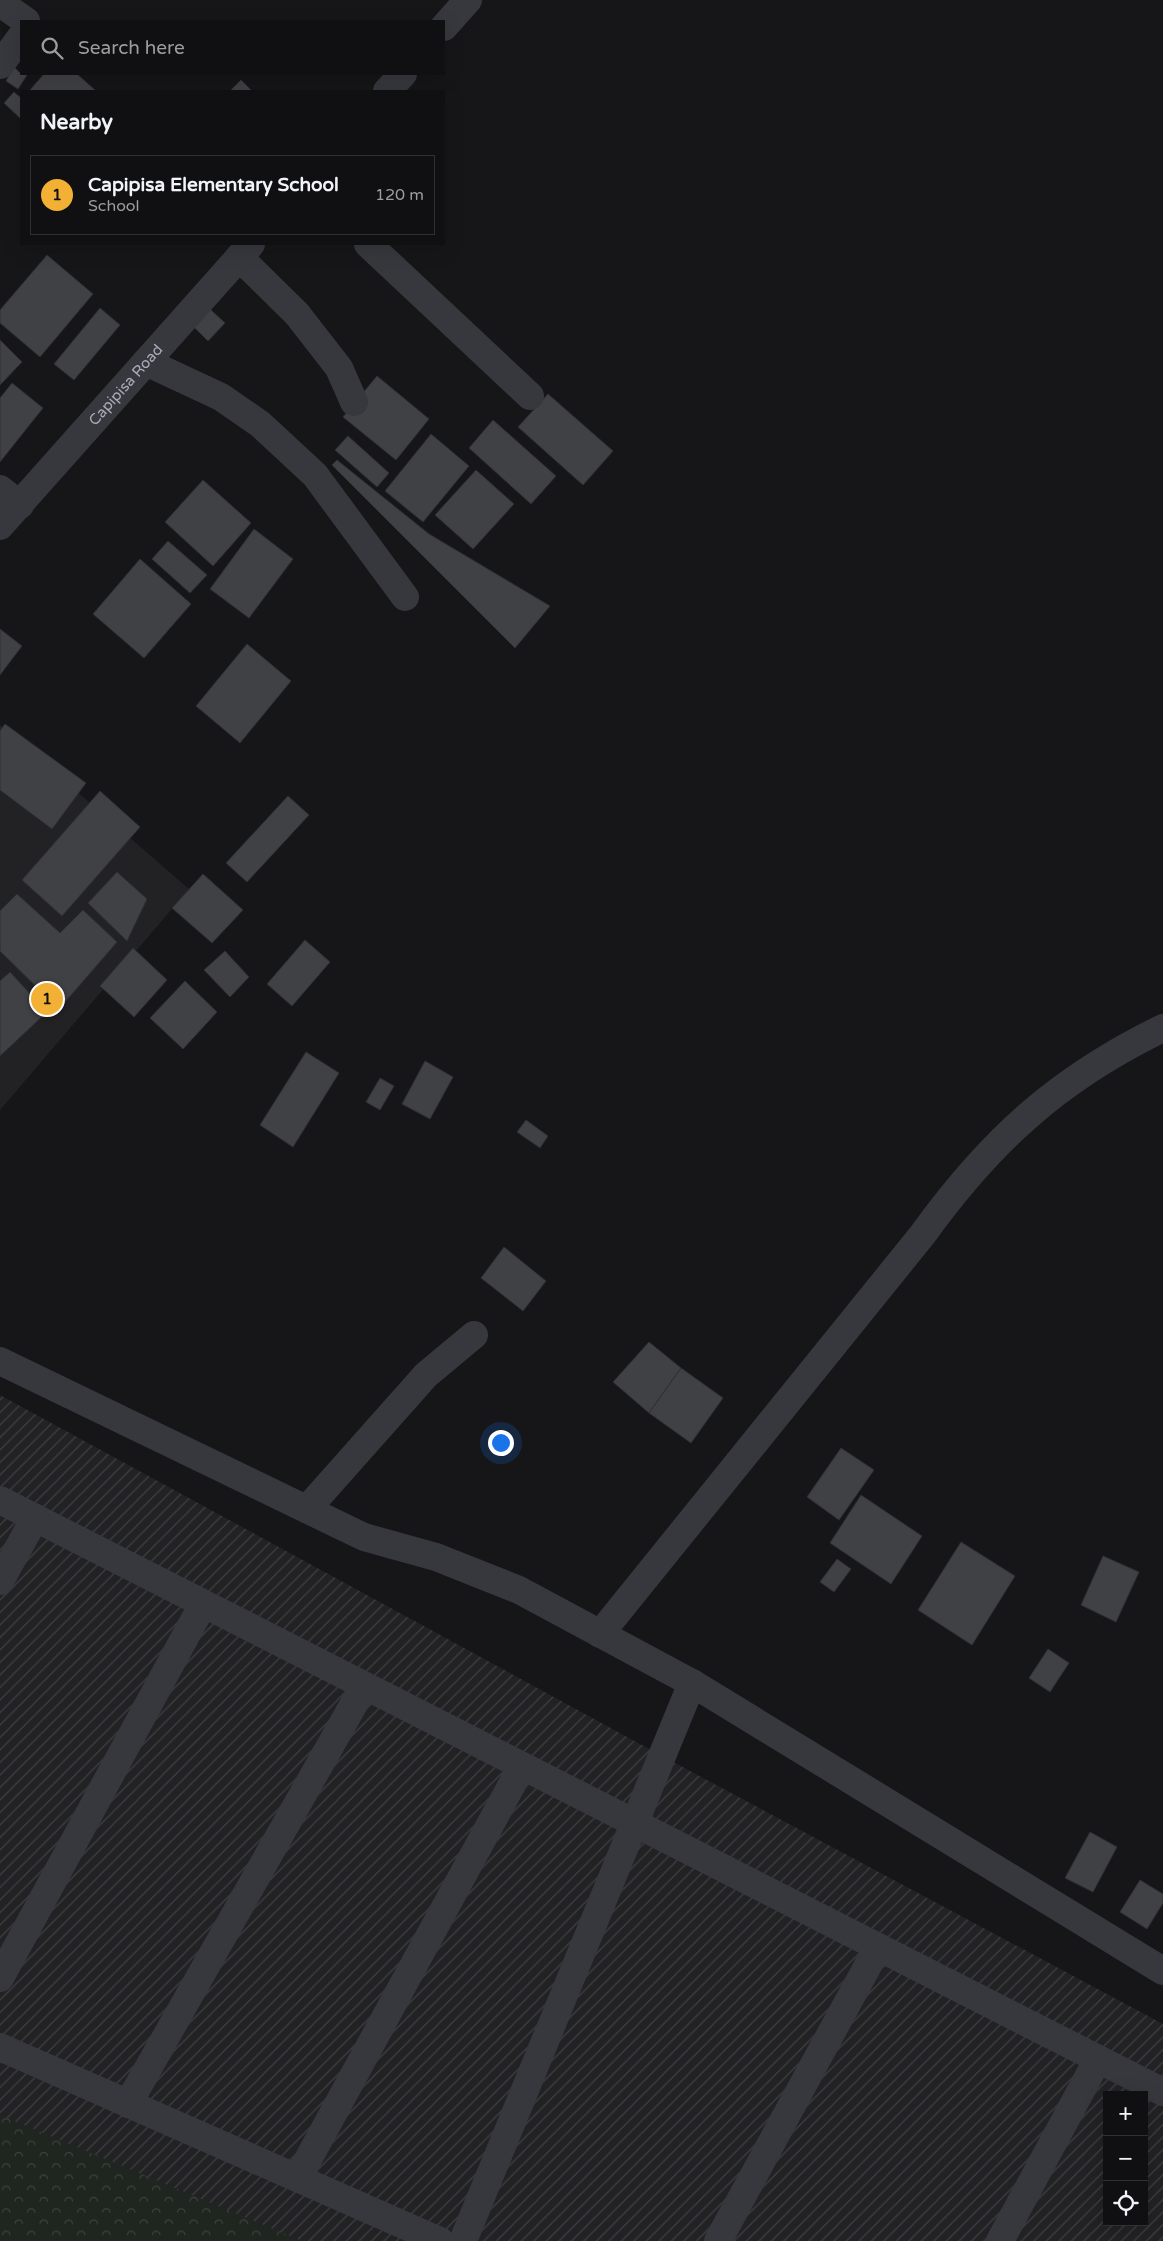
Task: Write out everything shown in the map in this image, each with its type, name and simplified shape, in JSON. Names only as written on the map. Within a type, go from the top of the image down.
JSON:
[{"type":"street","points":[[445,26],[468,0]]},
{"type":"street","points":[[0,3],[25,20]]},
{"type":"street","points":[[0,65],[20,38]]},
{"type":"street","points":[[388,90],[401,75]]},
{"type":"street","points":[[369,245],[530,396]]},
{"type":"street","points":[[245,250],[339,368],[354,402]]},
{"type":"street","name":"Capipisa Road","points":[[0,526],[10,497],[146,362],[245,250]]},
{"type":"street","points":[[146,362],[221,397],[260,424],[315,475],[405,597]]},
{"type":"street","points":[[600,1634],[923,1234],[956,1188],[993,1147],[1034,1109],[1079,1075],[1128,1045],[1163,1028]]},
{"type":"street","points":[[308,1509],[426,1375],[474,1335]]},
{"type":"street","points":[[0,1361],[308,1509],[364,1538],[436,1558],[519,1590],[692,1683],[1163,1971]]},
{"type":"street","points":[[0,1500],[1163,2092]]},
{"type":"street","points":[[0,1581],[35,1518]]},
{"type":"street","points":[[0,1978],[203,1604]]},
{"type":"street","points":[[463,2241],[692,1683]]},
{"type":"street","points":[[128,2104],[364,1686]]},
{"type":"street","points":[[298,2178],[522,1766]]},
{"type":"street","points":[[718,2241],[878,1947]]},
{"type":"street","points":[[0,2047],[440,2241]]},
{"type":"street","points":[[1000,2241],[1098,2059]]},
{"type":"shaded area","points":[[0,725],[189,889],[0,1110]]},
{"type":"shaded area","points":[[0,1395],[662,1756],[1163,2024],[1163,2241],[0,2241]]},
{"type":"green space","points":[[0,2115],[302,2241],[0,2241]]},
{"type":"building","points":[[14,67],[20,75],[27,75],[18,89],[6,81]]},
{"type":"building","points":[[43,75],[78,75],[95,90],[30,90]]},
{"type":"building","points":[[241,80],[251,90],[231,90]]},
{"type":"building","points":[[14,92],[20,97],[20,118],[4,103]]},
{"type":"building","points":[[47,255],[93,294],[40,357],[0,323],[0,310]]},
{"type":"building","points":[[100,308],[120,325],[74,380],[54,364]]},
{"type":"building","points":[[210,309],[225,323],[208,341],[194,327]]},
{"type":"building","points":[[0,340],[22,362],[0,385]]},
{"type":"building","points":[[377,376],[429,419],[396,460],[343,417]]},
{"type":"building","points":[[12,383],[43,408],[0,462],[0,398]]},
{"type":"building","points":[[548,394],[613,451],[583,485],[518,427]]},
{"type":"building","points":[[493,420],[556,476],[531,504],[469,448]]},
{"type":"building","points":[[431,434],[469,466],[423,522],[385,491]]},
{"type":"building","points":[[348,436],[389,473],[377,487],[335,450]]},
{"type":"building","points":[[337,460],[429,534],[550,606],[515,648],[332,465]]},
{"type":"building","points":[[476,470],[514,504],[473,549],[435,515]]},
{"type":"building","points":[[203,480],[251,523],[213,566],[165,522]]},
{"type":"building","points":[[254,529],[293,559],[249,618],[210,589]]},
{"type":"building","points":[[168,541],[207,575],[190,593],[152,559]]},
{"type":"building","points":[[140,559],[191,604],[144,658],[93,614]]},
{"type":"building","points":[[0,629],[22,646],[0,675]]},
{"type":"building","points":[[247,644],[291,681],[240,743],[196,706]]},
{"type":"building","points":[[5,724],[86,783],[52,829],[0,790],[0,731]]},
{"type":"building","points":[[100,791],[140,827],[62,916],[22,880]]},
{"type":"building","points":[[288,796],[309,815],[247,882],[226,863]]},
{"type":"building","points":[[117,872],[147,899],[127,941],[88,903]]},
{"type":"building","points":[[203,874],[243,910],[212,943],[172,908]]},
{"type":"building","points":[[17,894],[60,933],[83,910],[117,942],[59,1009],[0,951],[0,911]]},
{"type":"building","points":[[305,940],[330,962],[292,1006],[267,984]]},
{"type":"building","points":[[133,948],[167,980],[134,1017],[100,986]]},
{"type":"building","points":[[225,951],[249,977],[230,997],[204,970]]},
{"type":"building","points":[[10,972],[47,1012],[0,1056],[0,981]]},
{"type":"building","points":[[185,981],[217,1012],[183,1049],[150,1018]]},
{"type":"building","points":[[306,1052],[339,1073],[293,1147],[260,1125]]},
{"type":"building","points":[[425,1061],[453,1077],[430,1119],[402,1104]]},
{"type":"building","points":[[380,1078],[394,1086],[380,1110],[366,1102]]},
{"type":"building","points":[[526,1120],[548,1136],[540,1148],[517,1132]]},
{"type":"building","points":[[504,1247],[546,1281],[523,1311],[481,1278]]},
{"type":"building","points":[[649,1342],[681,1368],[649,1413],[613,1382]]},
{"type":"building","points":[[681,1368],[723,1398],[691,1443],[649,1413]]},
{"type":"building","points":[[841,1448],[874,1470],[839,1520],[807,1497]]},
{"type":"building","points":[[861,1495],[922,1536],[891,1584],[830,1543]]},
{"type":"building","points":[[961,1542],[1015,1576],[972,1645],[918,1610]]},
{"type":"building","points":[[1103,1556],[1139,1572],[1116,1622],[1081,1605]]},
{"type":"building","points":[[837,1559],[851,1569],[834,1592],[820,1582]]},
{"type":"building","points":[[1048,1649],[1069,1663],[1050,1692],[1029,1678]]},
{"type":"building","points":[[1090,1832],[1117,1847],[1093,1892],[1065,1878]]},
{"type":"building","points":[[1140,1880],[1163,1894],[1163,1903],[1147,1929],[1120,1912]]},
{"type":"place","name":"Capipisa Elementary School","points":[[47,999]]}]
